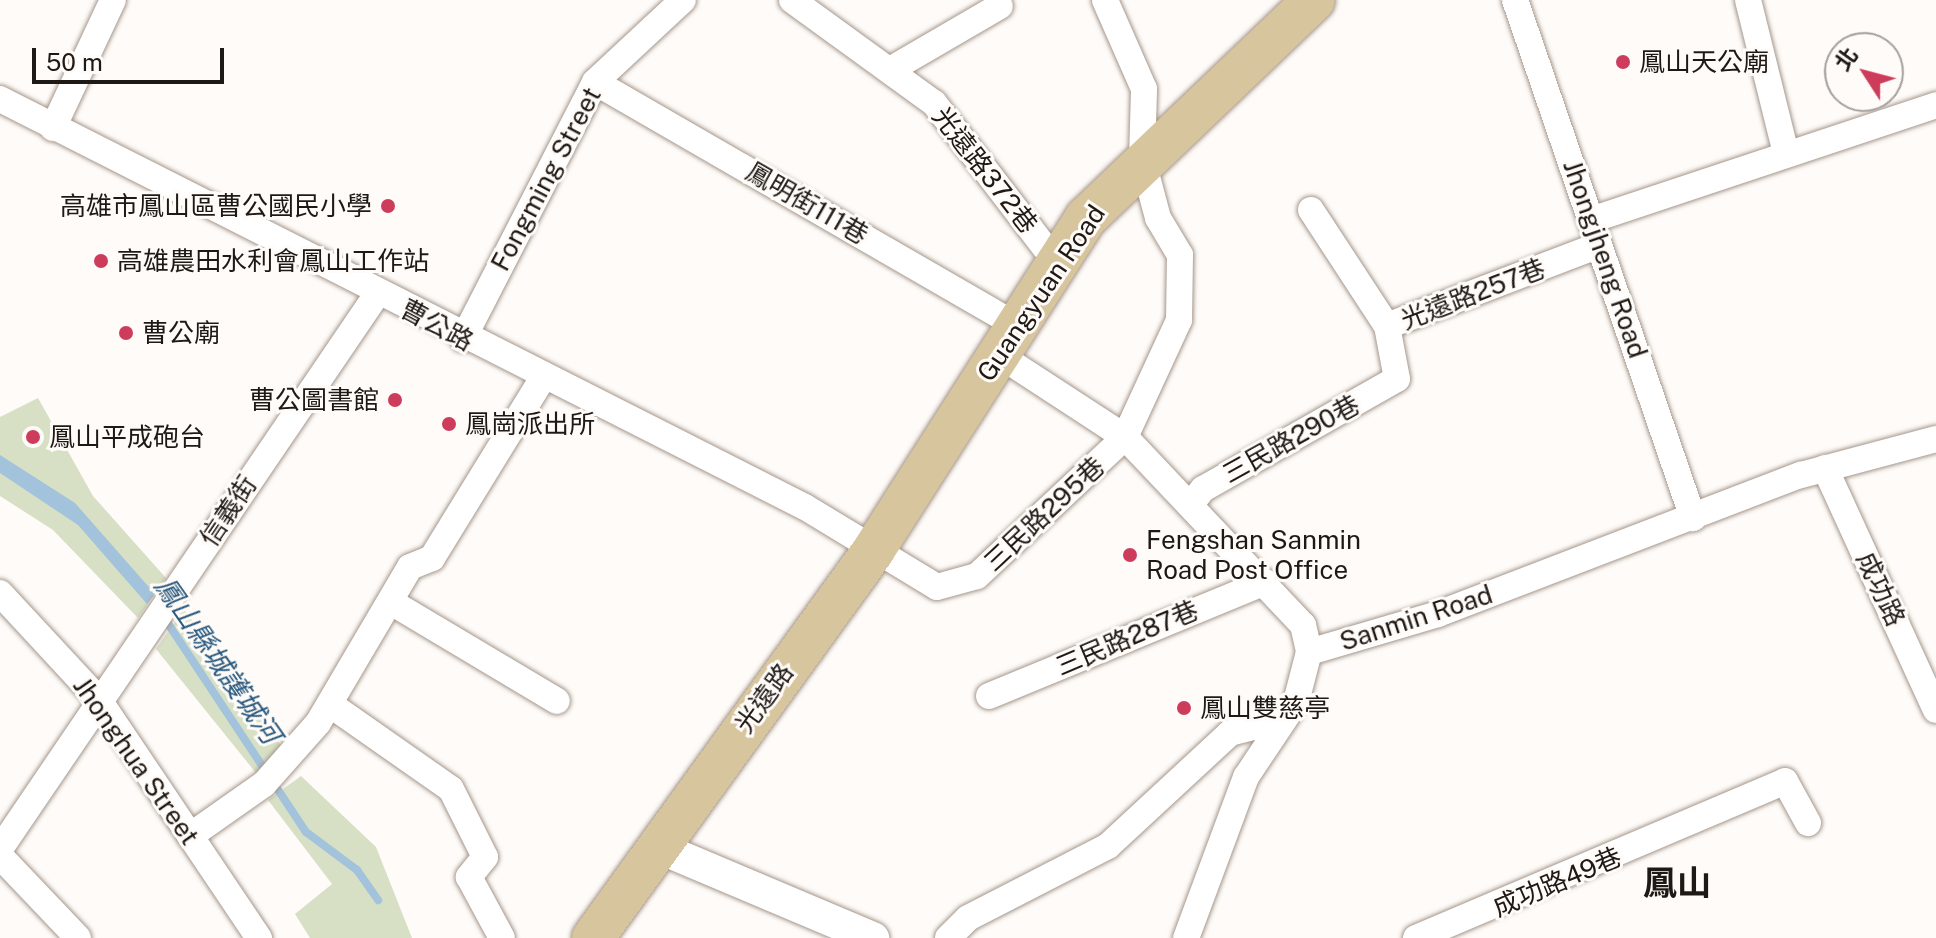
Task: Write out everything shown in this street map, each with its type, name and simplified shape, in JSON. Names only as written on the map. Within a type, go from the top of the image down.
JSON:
[{"type":"main road","name":"Guangyuan Road","points":[[873,551],[1056,262],[1142,158],[1314,0]]},
{"type":"main road","name":"光遠路","points":[[655,846],[873,551]]},
{"type":"main road","points":[[593,938],[655,846]]},
{"type":"street","points":[[53,128],[113,0]]},
{"type":"street","name":"Fongming Street","points":[[463,339],[595,82],[683,0]]},
{"type":"street","name":"光遠路372巷","points":[[792,0],[934,103],[1056,262]]},
{"type":"street","points":[[1105,0],[1144,89],[1142,158],[1158,218],[1180,255],[1179,320],[1125,437]]},
{"type":"street","name":"Jhongjheng Road","points":[[1515,0],[1693,518]]},
{"type":"street","points":[[1748,0],[1785,150]]},
{"type":"street","points":[[890,70],[1000,6]]},
{"type":"street","name":"鳳明街111巷","points":[[595,82],[1008,340]]},
{"type":"street","name":"曹公路","points":[[0,99],[463,339],[544,376],[805,507],[873,551]]},
{"type":"street","points":[[1591,220],[1785,150],[1936,105]]},
{"type":"street","name":"光遠路257巷","points":[[1311,210],[1387,326],[1599,245]]},
{"type":"street","name":"信義街","points":[[0,849],[377,294]]},
{"type":"street","name":"三民路290巷","points":[[1190,505],[1203,489],[1397,379],[1387,326]]},
{"type":"street","name":"Sanmin Road","points":[[1008,340],[1125,437],[1265,582],[1303,625],[1309,652],[1438,614],[1825,468],[1936,439]]},
{"type":"street","points":[[190,836],[273,776],[331,705],[410,567],[432,558],[544,376]]},
{"type":"street","name":"三民路295巷","points":[[873,551],[937,587],[977,576],[1125,437]]},
{"type":"street","name":"成功路","points":[[1825,468],[1933,696]]},
{"type":"street","name":"三民路287巷","points":[[989,696],[1265,582]]},
{"type":"street","name":"Jhonghua Street","points":[[0,593],[99,700],[259,938]]},
{"type":"street","points":[[391,602],[557,701]]},
{"type":"street","points":[[1186,938],[1246,777],[1281,720],[1296,702],[1309,652]]},
{"type":"street","points":[[331,705],[451,789],[485,857],[469,877],[502,938]]},
{"type":"street","points":[[948,938],[968,918],[1108,846],[1230,733],[1281,720]]},
{"type":"street","name":"成功路49巷","points":[[1416,938],[1785,781],[1808,823]]},
{"type":"street","points":[[655,846],[873,938]]},
{"type":"street","points":[[0,856],[78,938]]},
{"type":"green space","points":[[38,398],[93,496],[166,578],[138,618],[53,530],[0,496],[0,417]]},
{"type":"green space","points":[[184,609],[285,751],[256,773],[156,649]]},
{"type":"green space","points":[[301,776],[376,847],[412,938],[310,938],[295,914],[332,884],[268,800]]},
{"type":"water","points":[[0,455],[75,503],[155,594],[147,604],[78,525],[0,473]]},
{"type":"waterway","name":"鳳山縣城護城河","points":[[163,616],[306,832],[357,870],[378,900]]},
{"type":"place","name":"鳳山天公廟","points":[[1623,62]]},
{"type":"place","name":"高雄市鳳山區曹公國民小學","points":[[388,206]]},
{"type":"place","name":"高雄農田水利會鳳山工作站","points":[[101,261]]},
{"type":"place","name":"曹公廟","points":[[126,333]]},
{"type":"place","name":"曹公圖書館","points":[[395,400]]},
{"type":"place","name":"鳳崗派出所","points":[[449,424]]},
{"type":"place","name":"鳳山平成砲台","points":[[33,437]]},
{"type":"place","name":"Fengshan Sanmin Road Post Office","points":[[1130,555]]},
{"type":"place","name":"鳳山雙慈亭","points":[[1184,708]]},
{"type":"district","name":"鳳山","points":[[1677,884]]}]
